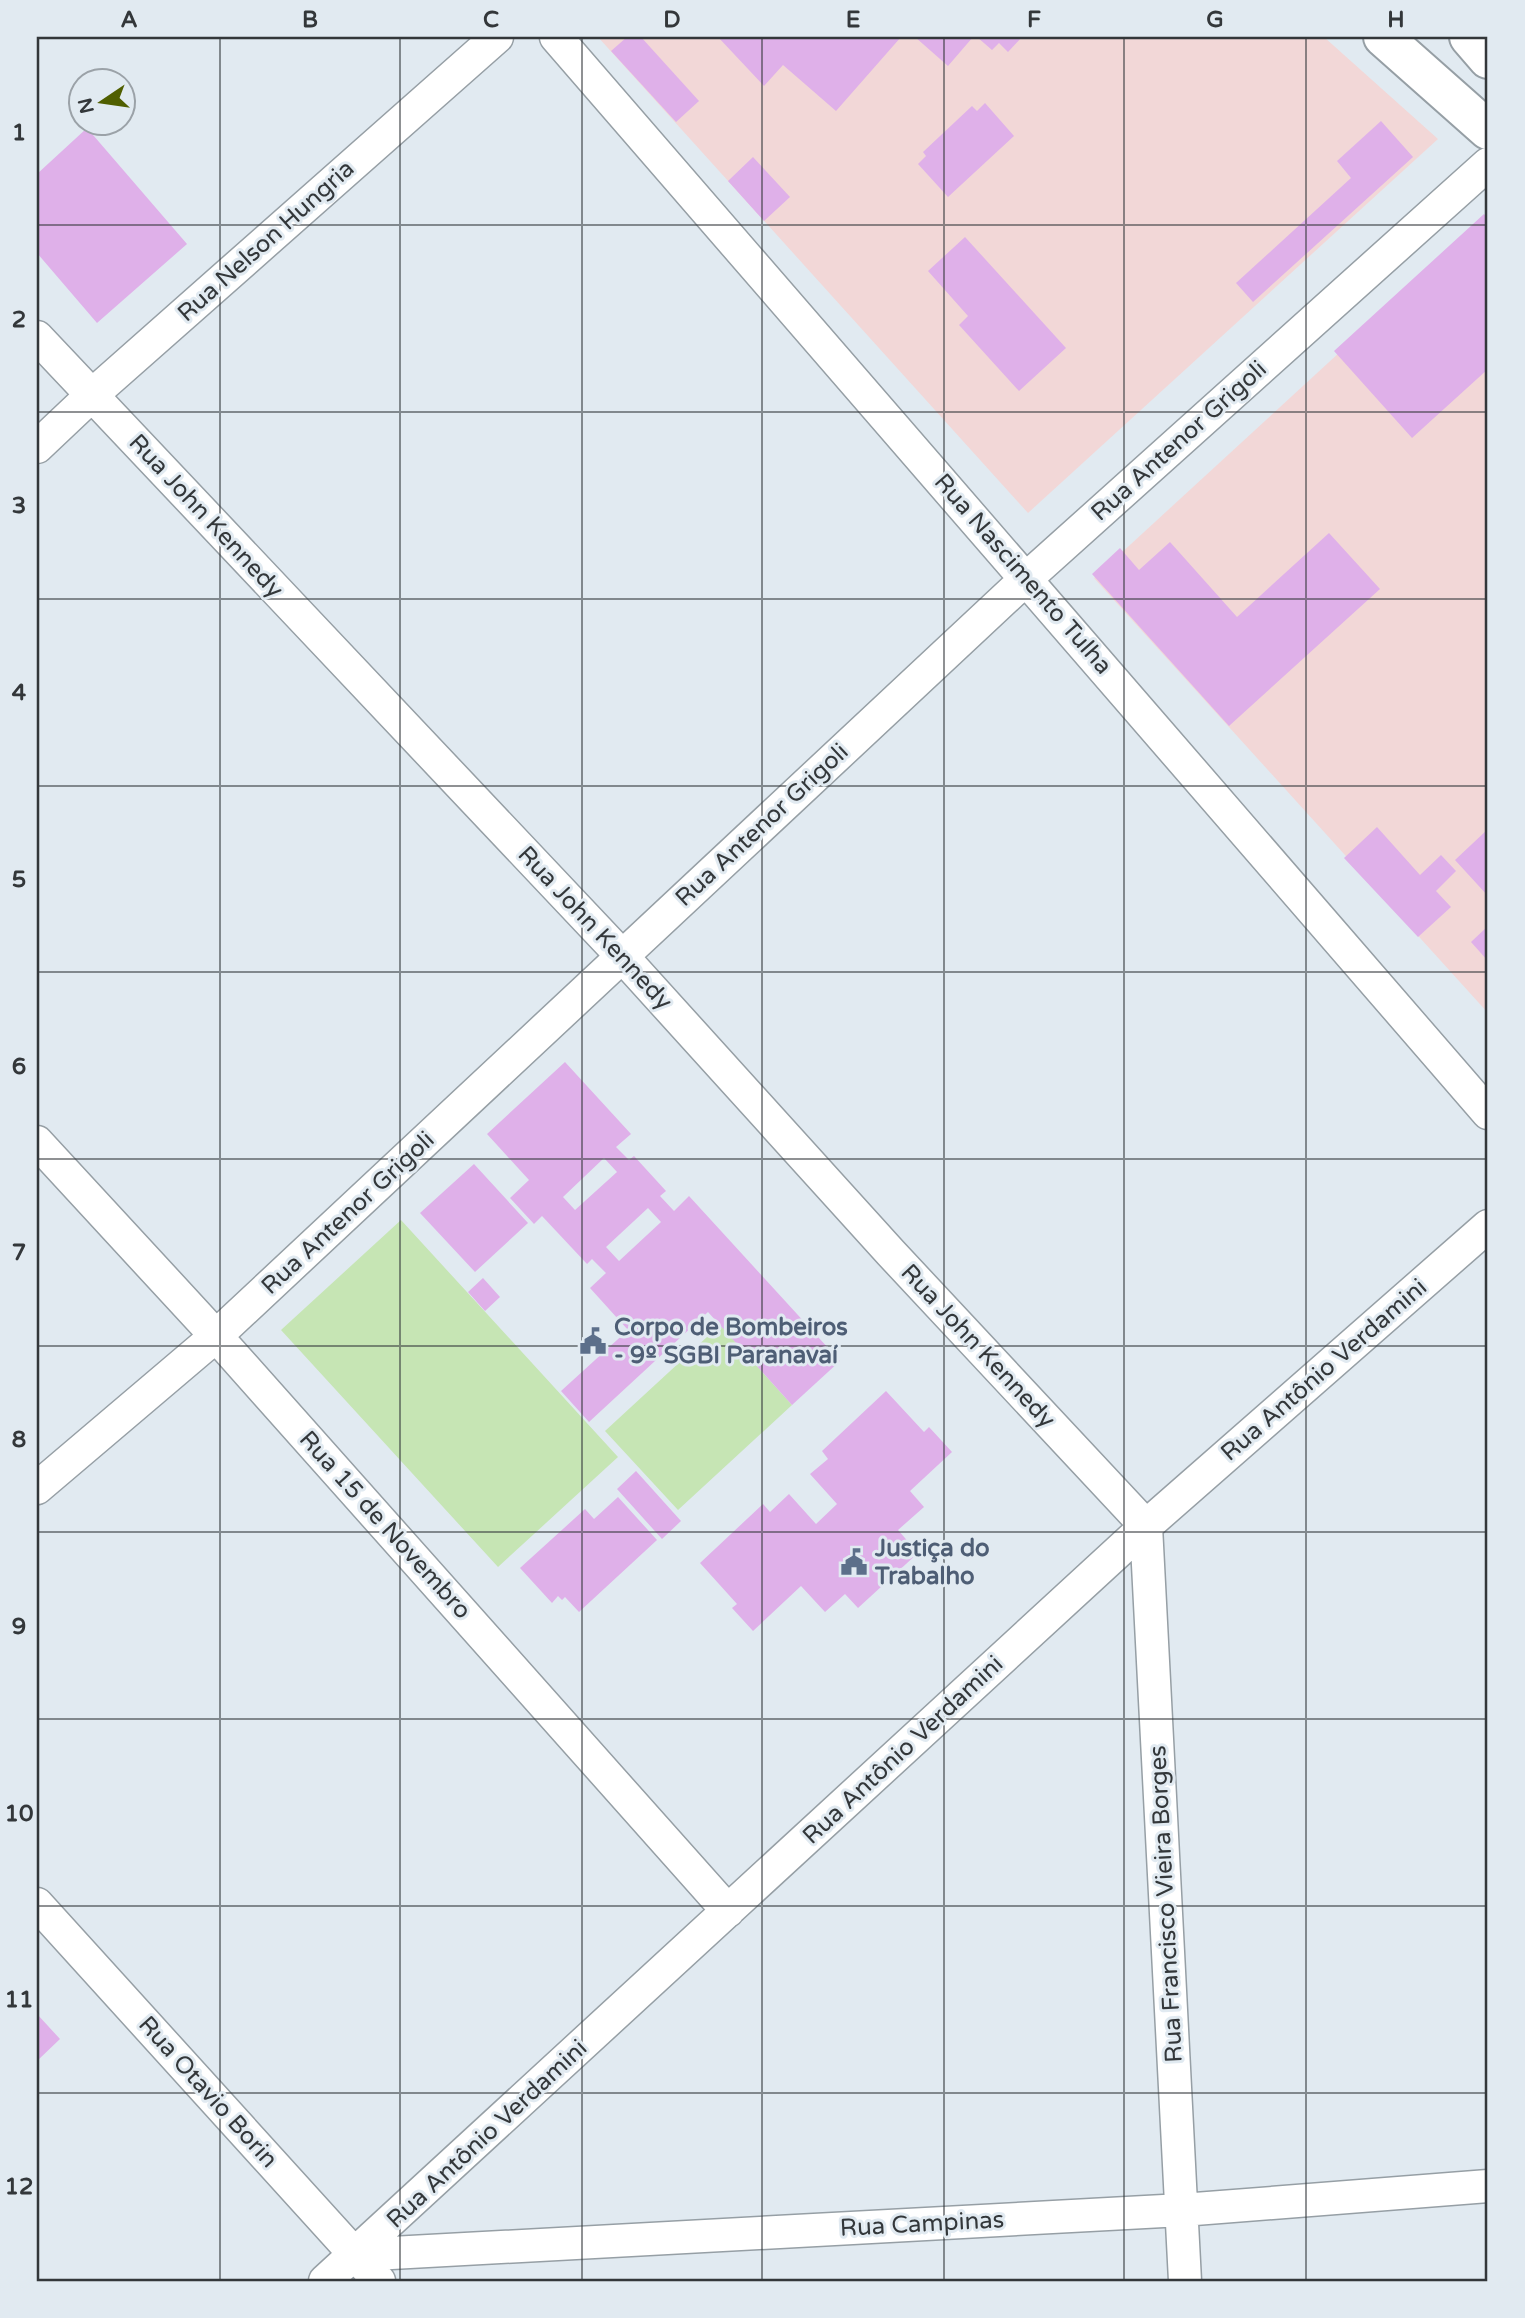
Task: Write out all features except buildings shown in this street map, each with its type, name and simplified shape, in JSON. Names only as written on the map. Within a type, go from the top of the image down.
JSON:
[{"type":"street","name":"Rua Nelson Hungria","points":[[37,447],[92,395],[497,37]]},
{"type":"street","name":"Rua Nascimento Tulha","points":[[556,37],[1488,1113]]},
{"type":"street","points":[[1383,37],[1488,130]]},
{"type":"street","points":[[1469,37],[1488,59]]},
{"type":"street","name":"Rua Antenor Grigoli","points":[[37,1488],[216,1336],[1027,578],[1488,164]]},
{"type":"street","name":"Rua John Kennedy","points":[[37,337],[622,956],[891,1253],[1146,1526]]},
{"type":"street","name":"Rua 15 de Novembro","points":[[37,1142],[216,1336],[728,1911]]},
{"type":"street","name":"Rua Antônio Verdamini","points":[[326,2281],[1146,1526],[1488,1226]]},
{"type":"street","name":"Rua Francisco Vieira Borges","points":[[1146,1526],[1185,2281]]},
{"type":"street","name":"Rua Otavio Borin","points":[[37,1903],[379,2281]]},
{"type":"street","name":"Rua Campinas","points":[[355,2255],[1182,2210],[1488,2186]]},
{"type":"shaded area","points":[[598,37],[1324,37],[1438,139],[1028,513]]},
{"type":"shaded area","points":[[1488,216],[1488,1013],[1094,578]]},
{"type":"green space","points":[[401,1220],[618,1457],[498,1567],[281,1330]]},
{"type":"green space","points":[[720,1325],[792,1405],[678,1510],[605,1431]]},
{"type":"place","name":"Corpo de Bombeiros - 9º SGBI Paranavaí","points":[[593,1341]]},
{"type":"place","name":"Justiça do Trabalho","points":[[854,1562]]}]
